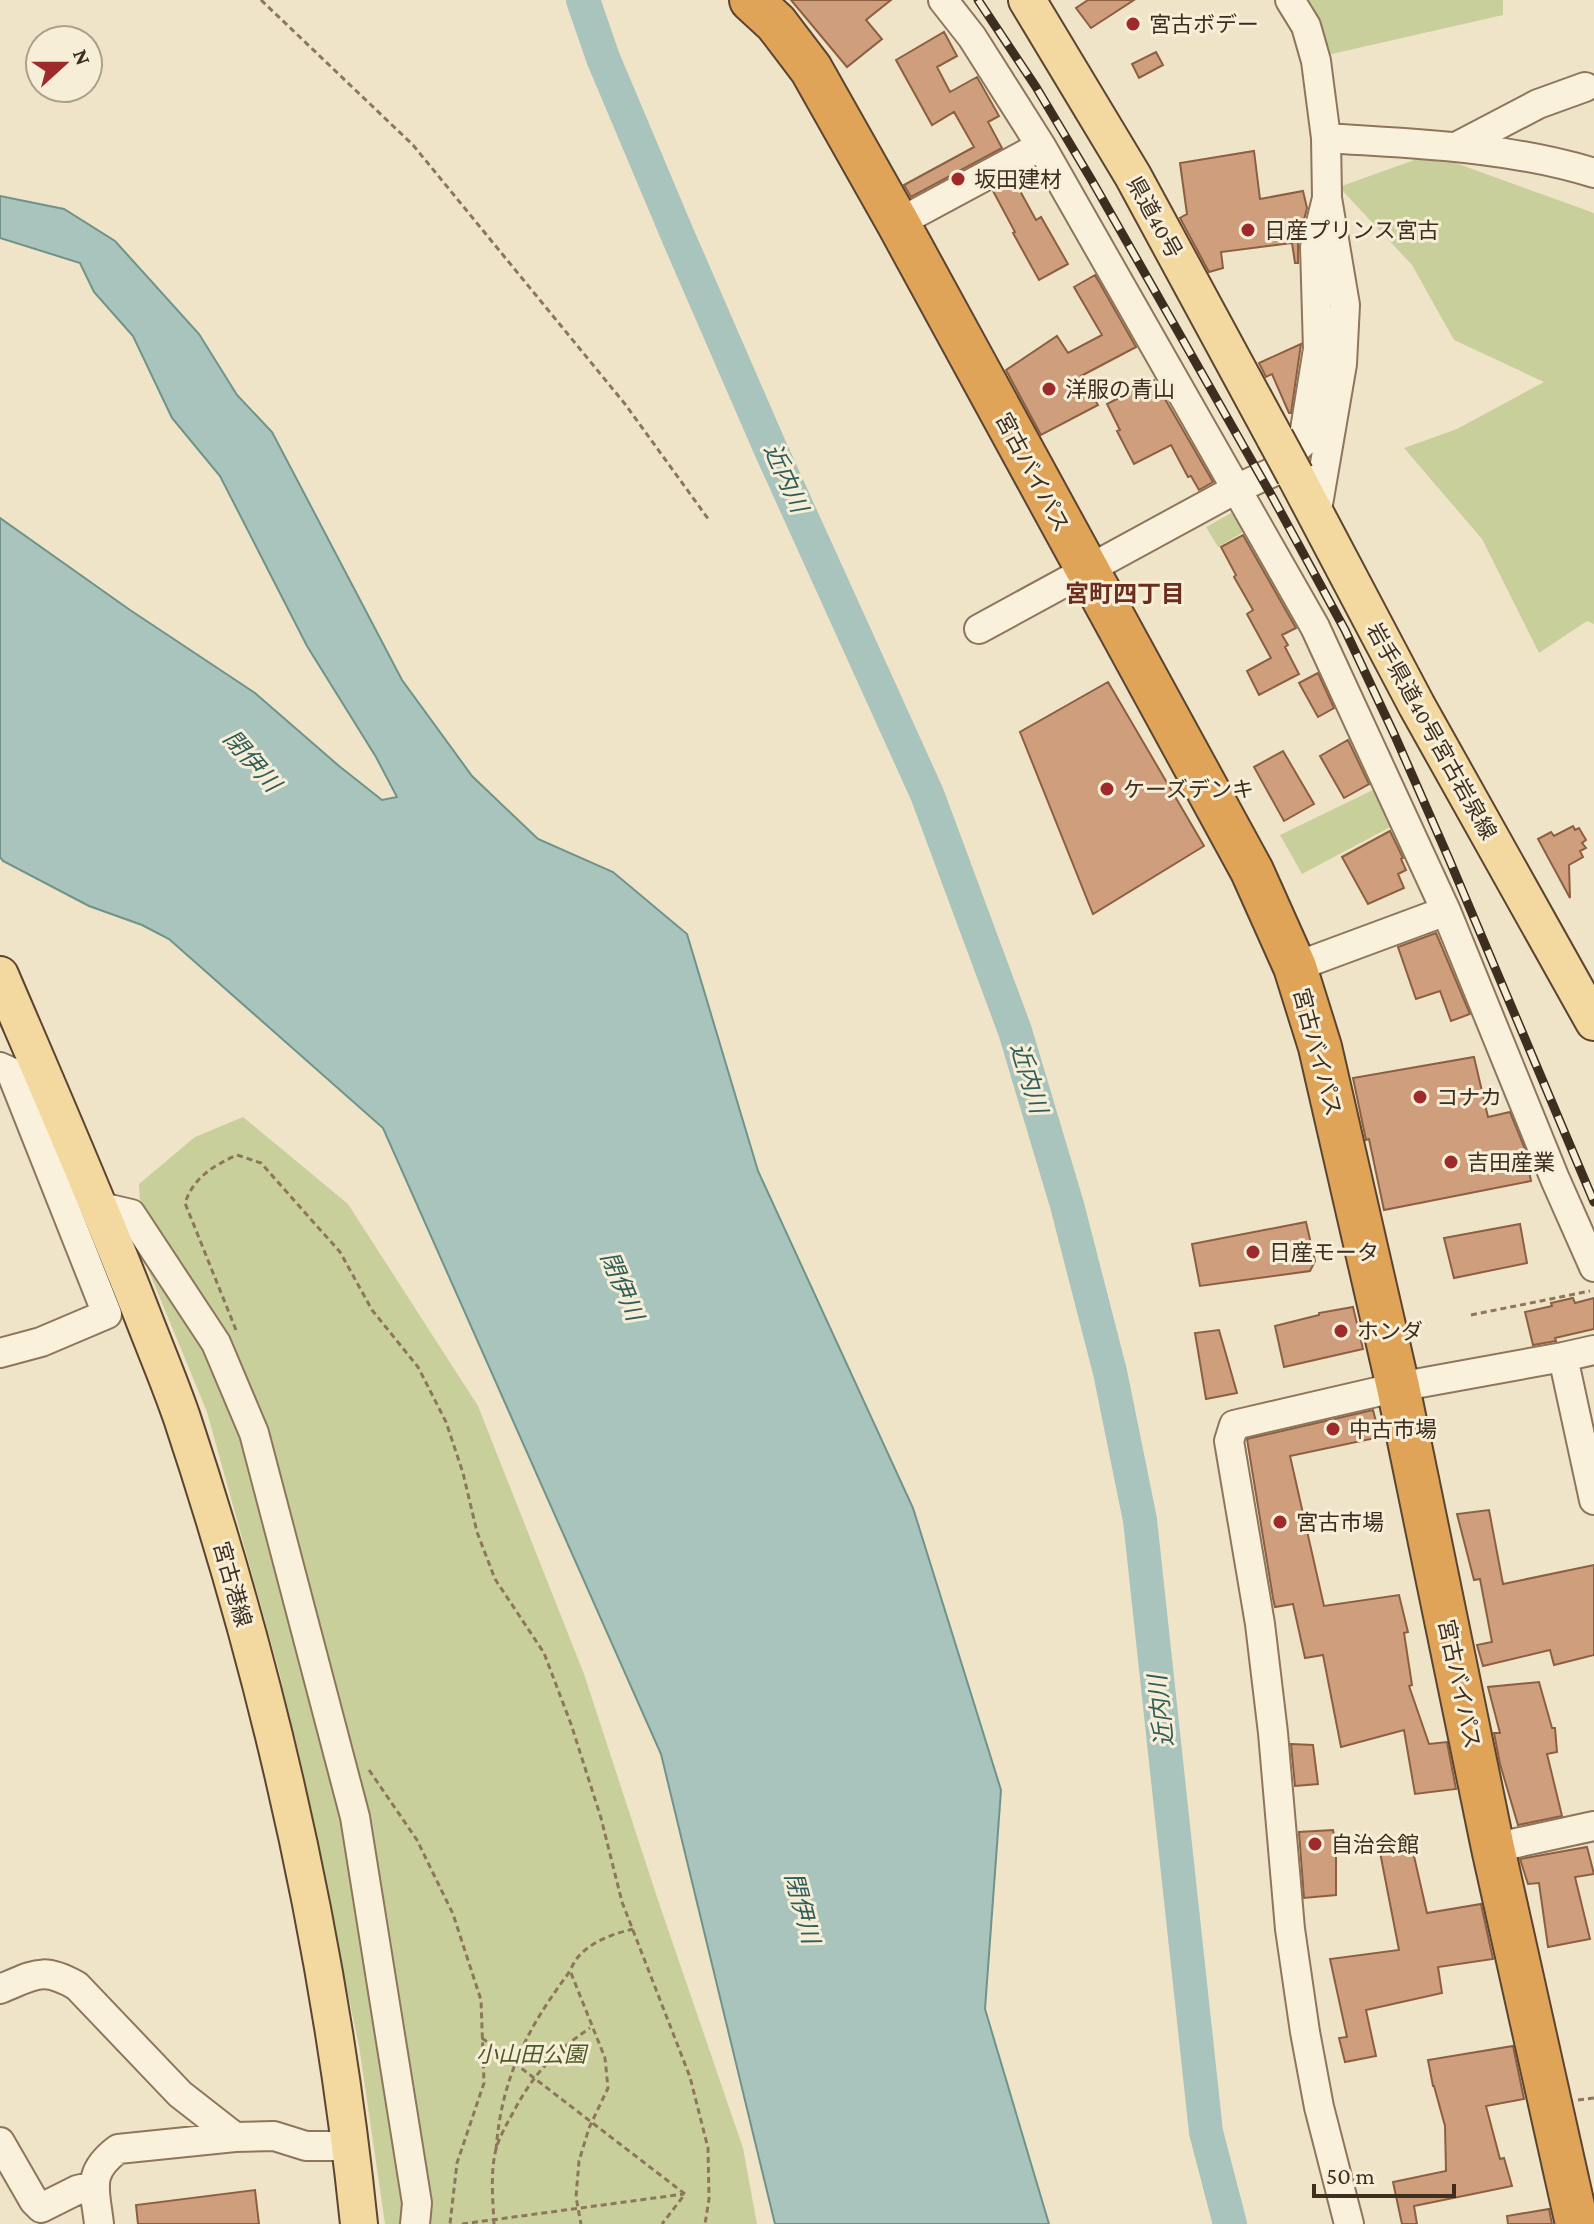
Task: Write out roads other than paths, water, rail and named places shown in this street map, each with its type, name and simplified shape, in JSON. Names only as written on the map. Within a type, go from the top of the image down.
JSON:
[{"type":"highway","name":"宮古バイパス","points":[[751,0],[776,23],[811,69],[898,223],[1252,871],[1295,967],[1320,1047],[1398,1387],[1493,1848],[1577,2224]]},
{"type":"main road","name":"県道40号","points":[[1027,0],[1133,176],[1275,438]]},
{"type":"main road","name":"岩手県道40号宮古岩泉線","points":[[1275,438],[1417,706],[1594,1022]]},
{"type":"main road","name":"宮古港線","points":[[0,975],[101,1207],[181,1415],[235,1589],[278,1750],[317,1933],[351,2146],[359,2224]]},
{"type":"street","points":[[943,0],[972,37],[1041,146],[1315,627],[1446,911],[1594,1267]]},
{"type":"street","points":[[1290,0],[1306,26],[1316,61],[1326,138],[1327,198],[1345,305],[1342,364],[1316,516]]},
{"type":"street","points":[[1458,146],[1538,104],[1585,87]]},
{"type":"street","points":[[1326,138],[1458,146],[1568,165],[1594,173]]},
{"type":"street","points":[[898,223],[1041,146]]},
{"type":"street","points":[[979,629],[1236,489],[1273,472],[1303,442],[1318,349],[1315,247],[1327,198]]},
{"type":"street","points":[[1295,967],[1446,911]]},
{"type":"street","points":[[0,1067],[11,1072],[107,1314],[41,1342],[0,1353]]},
{"type":"street","points":[[101,1207],[131,1214],[216,1343],[254,1433],[355,1817],[417,2203],[415,2224]]},
{"type":"street","points":[[1349,2224],[1319,2107],[1305,2032],[1290,1929],[1260,1624],[1229,1441],[1234,1425],[1398,1387],[1594,1350]]},
{"type":"street","points":[[1563,1357],[1594,1500]]},
{"type":"street","points":[[1493,1848],[1594,1826]]},
{"type":"street","points":[[0,1989],[36,1974],[55,1974],[77,1986],[180,2094],[235,2137]]},
{"type":"street","points":[[99,2224],[94,2186],[96,2171],[118,2149],[274,2136],[306,2146],[351,2146]]},
{"type":"street","points":[[0,2142],[41,2208],[77,2190],[94,2186]]},
{"type":"water","name":"閉伊川","points":[[0,196],[64,209],[115,241],[199,334],[237,395],[272,432],[402,680],[472,776],[538,839],[613,872],[687,934],[758,1171],[913,1508],[1001,1790],[985,2009],[1049,2224],[775,2224],[661,1754],[383,1128],[169,939],[142,925],[89,906],[0,857],[0,518],[255,693],[382,800],[397,797],[376,757],[307,646],[220,476],[172,418],[133,336],[94,292],[80,263],[0,238]]},
{"type":"waterway","name":"近内川","points":[[583,0],[603,58],[678,236],[927,794],[1015,1031],[1067,1205],[1110,1372],[1140,1520],[1206,2132],[1230,2224]]},
{"type":"railway","points":[[978,0],[1036,87],[1091,179],[1345,630],[1449,859],[1594,1202]]},
{"type":"place","name":"宮古ボデー","points":[[1133,24]]},
{"type":"place","name":"坂田建材","points":[[958,179]]},
{"type":"place","name":"日産プリンス宮古","points":[[1248,230]]},
{"type":"place","name":"洋服の青山","points":[[1049,389]]},
{"type":"place","name":"ケーズデンキ","points":[[1107,789]]},
{"type":"place","name":"コナカ","points":[[1420,1097]]},
{"type":"place","name":"吉田産業","points":[[1451,1162]]},
{"type":"place","name":"日産モータ","points":[[1253,1252]]},
{"type":"place","name":"ホンダ","points":[[1341,1331]]},
{"type":"place","name":"中古市場","points":[[1333,1429]]},
{"type":"place","name":"宮古市場","points":[[1280,1522]]},
{"type":"place","name":"自治会館","points":[[1315,1844]]},
{"type":"district","name":"宮町四丁目","points":[[1125,594]]},
{"type":"park label","name":"小山田公園","points":[[531,2054]]}]
